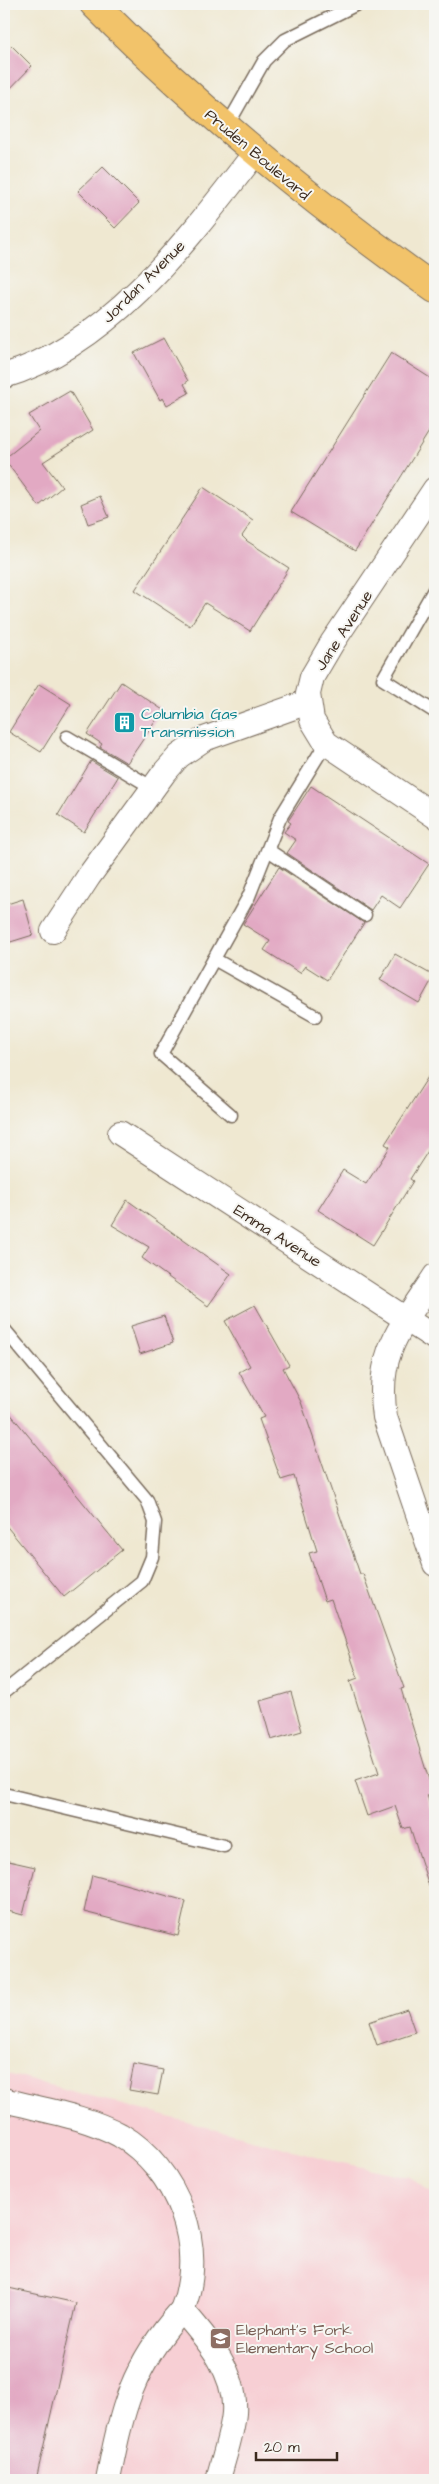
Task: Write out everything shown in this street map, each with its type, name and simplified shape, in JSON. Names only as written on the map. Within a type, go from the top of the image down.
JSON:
[{"type":"main road","name":"Pruden Boulevard","points":[[94,4],[255,153],[348,227],[435,289]]},
{"type":"street","name":"Jordan Avenue","points":[[4,376],[23,370],[60,352],[95,329],[149,279],[192,231],[255,153]]},
{"type":"street","name":"Jane Avenue","points":[[308,702],[312,677],[332,643],[435,489]]},
{"type":"street","points":[[53,931],[89,876],[153,788],[180,756],[204,739],[308,702],[312,720],[326,743],[435,816]]},
{"type":"street","name":"Emma Avenue","points":[[120,1133],[435,1338]]},
{"type":"street","points":[[435,1276],[397,1335],[384,1363],[381,1394],[385,1417],[435,1564]]},
{"type":"street","points":[[4,2100],[93,2123],[121,2136],[149,2158],[168,2182],[182,2210],[190,2241],[189,2294],[182,2310],[160,2334],[135,2378],[120,2418],[108,2480]]},
{"type":"street","points":[[182,2310],[208,2340],[228,2375],[233,2392],[234,2414],[218,2480]]},
{"type":"lane","points":[[226,128],[264,62],[285,40],[357,4]]},
{"type":"lane","points":[[435,588],[383,679],[435,712]]},
{"type":"lane","points":[[67,737],[153,788]]},
{"type":"lane","points":[[231,1115],[161,1054],[249,896],[280,818],[326,743]]},
{"type":"lane","points":[[268,850],[365,915]]},
{"type":"lane","points":[[214,959],[315,1016]]},
{"type":"lane","points":[[4,1328],[147,1500],[156,1522],[152,1557],[142,1580],[4,1692]]},
{"type":"lane","points":[[4,1794],[224,1846]]},
{"type":"shaded area","name":"Elephant's Fork Elementary School","points":[[4,2073],[338,2162],[409,2177],[435,2195],[435,2480],[4,2480]]},
{"type":"building","points":[[4,38],[32,66],[4,95]]},
{"type":"building","points":[[103,167],[139,203],[115,228],[78,191]]},
{"type":"building","points":[[164,338],[188,381],[184,384],[189,393],[167,405],[163,398],[160,400],[134,353]]},
{"type":"building","points":[[391,353],[435,381],[435,422],[355,551],[291,512]]},
{"type":"building","points":[[70,391],[93,430],[43,462],[62,487],[39,506],[4,459],[39,431],[29,415]]},
{"type":"building","points":[[203,487],[253,520],[242,536],[289,568],[250,631],[205,603],[190,626],[135,590]]},
{"type":"building","points":[[100,496],[109,517],[88,524],[81,504]]},
{"type":"building","name":"Columbia Gas Transmission","points":[[121,682],[163,710],[127,763],[100,747],[102,744],[87,734]]},
{"type":"building","points":[[39,684],[71,704],[41,752],[9,732]]},
{"type":"building","points":[[91,761],[118,777],[84,832],[58,815]]},
{"type":"building","points":[[311,786],[429,864],[400,908],[381,895],[371,910],[287,853],[296,840],[284,832],[291,823],[288,821]]},
{"type":"building","points":[[279,867],[364,923],[327,980],[305,966],[300,973],[264,950],[270,941],[243,924]]},
{"type":"building","points":[[23,899],[33,935],[4,944],[4,905]]},
{"type":"building","points":[[395,954],[434,976],[419,1003],[380,980]]},
{"type":"building","points":[[435,1066],[435,1140],[410,1179],[413,1181],[373,1245],[318,1210],[343,1170],[366,1184],[390,1147],[385,1144]]},
{"type":"building","points":[[127,1200],[231,1274],[208,1306],[142,1258],[149,1247],[112,1225]]},
{"type":"building","points":[[255,1305],[289,1365],[283,1368],[301,1402],[360,1574],[363,1574],[404,1688],[401,1689],[433,1793],[427,1795],[435,1820],[435,1891],[431,1892],[410,1827],[403,1829],[395,1806],[367,1816],[355,1781],[379,1773],[350,1681],[358,1678],[331,1599],[325,1601],[309,1553],[317,1551],[294,1476],[281,1480],[259,1419],[264,1417],[239,1372],[250,1366],[225,1321]]},
{"type":"building","points":[[164,1316],[173,1343],[140,1354],[131,1326]]},
{"type":"building","points":[[4,1406],[122,1550],[64,1597],[4,1523]]},
{"type":"building","points":[[291,1692],[302,1731],[271,1740],[260,1701]]},
{"type":"building","points":[[4,1860],[35,1867],[23,1915],[4,1910]]},
{"type":"building","points":[[92,1875],[186,1901],[178,1936],[84,1912]]},
{"type":"building","points":[[407,2009],[415,2032],[377,2045],[369,2022]]},
{"type":"building","points":[[134,2064],[163,2070],[158,2095],[129,2090]]},
{"type":"building","points":[[4,2287],[76,2303],[36,2480],[4,2480]]},
{"type":"place","name":"Columbia Gas Transmission","points":[[125,722]]},
{"type":"place","name":"Elephant's Fork Elementary School","points":[[220,2338]]}]
